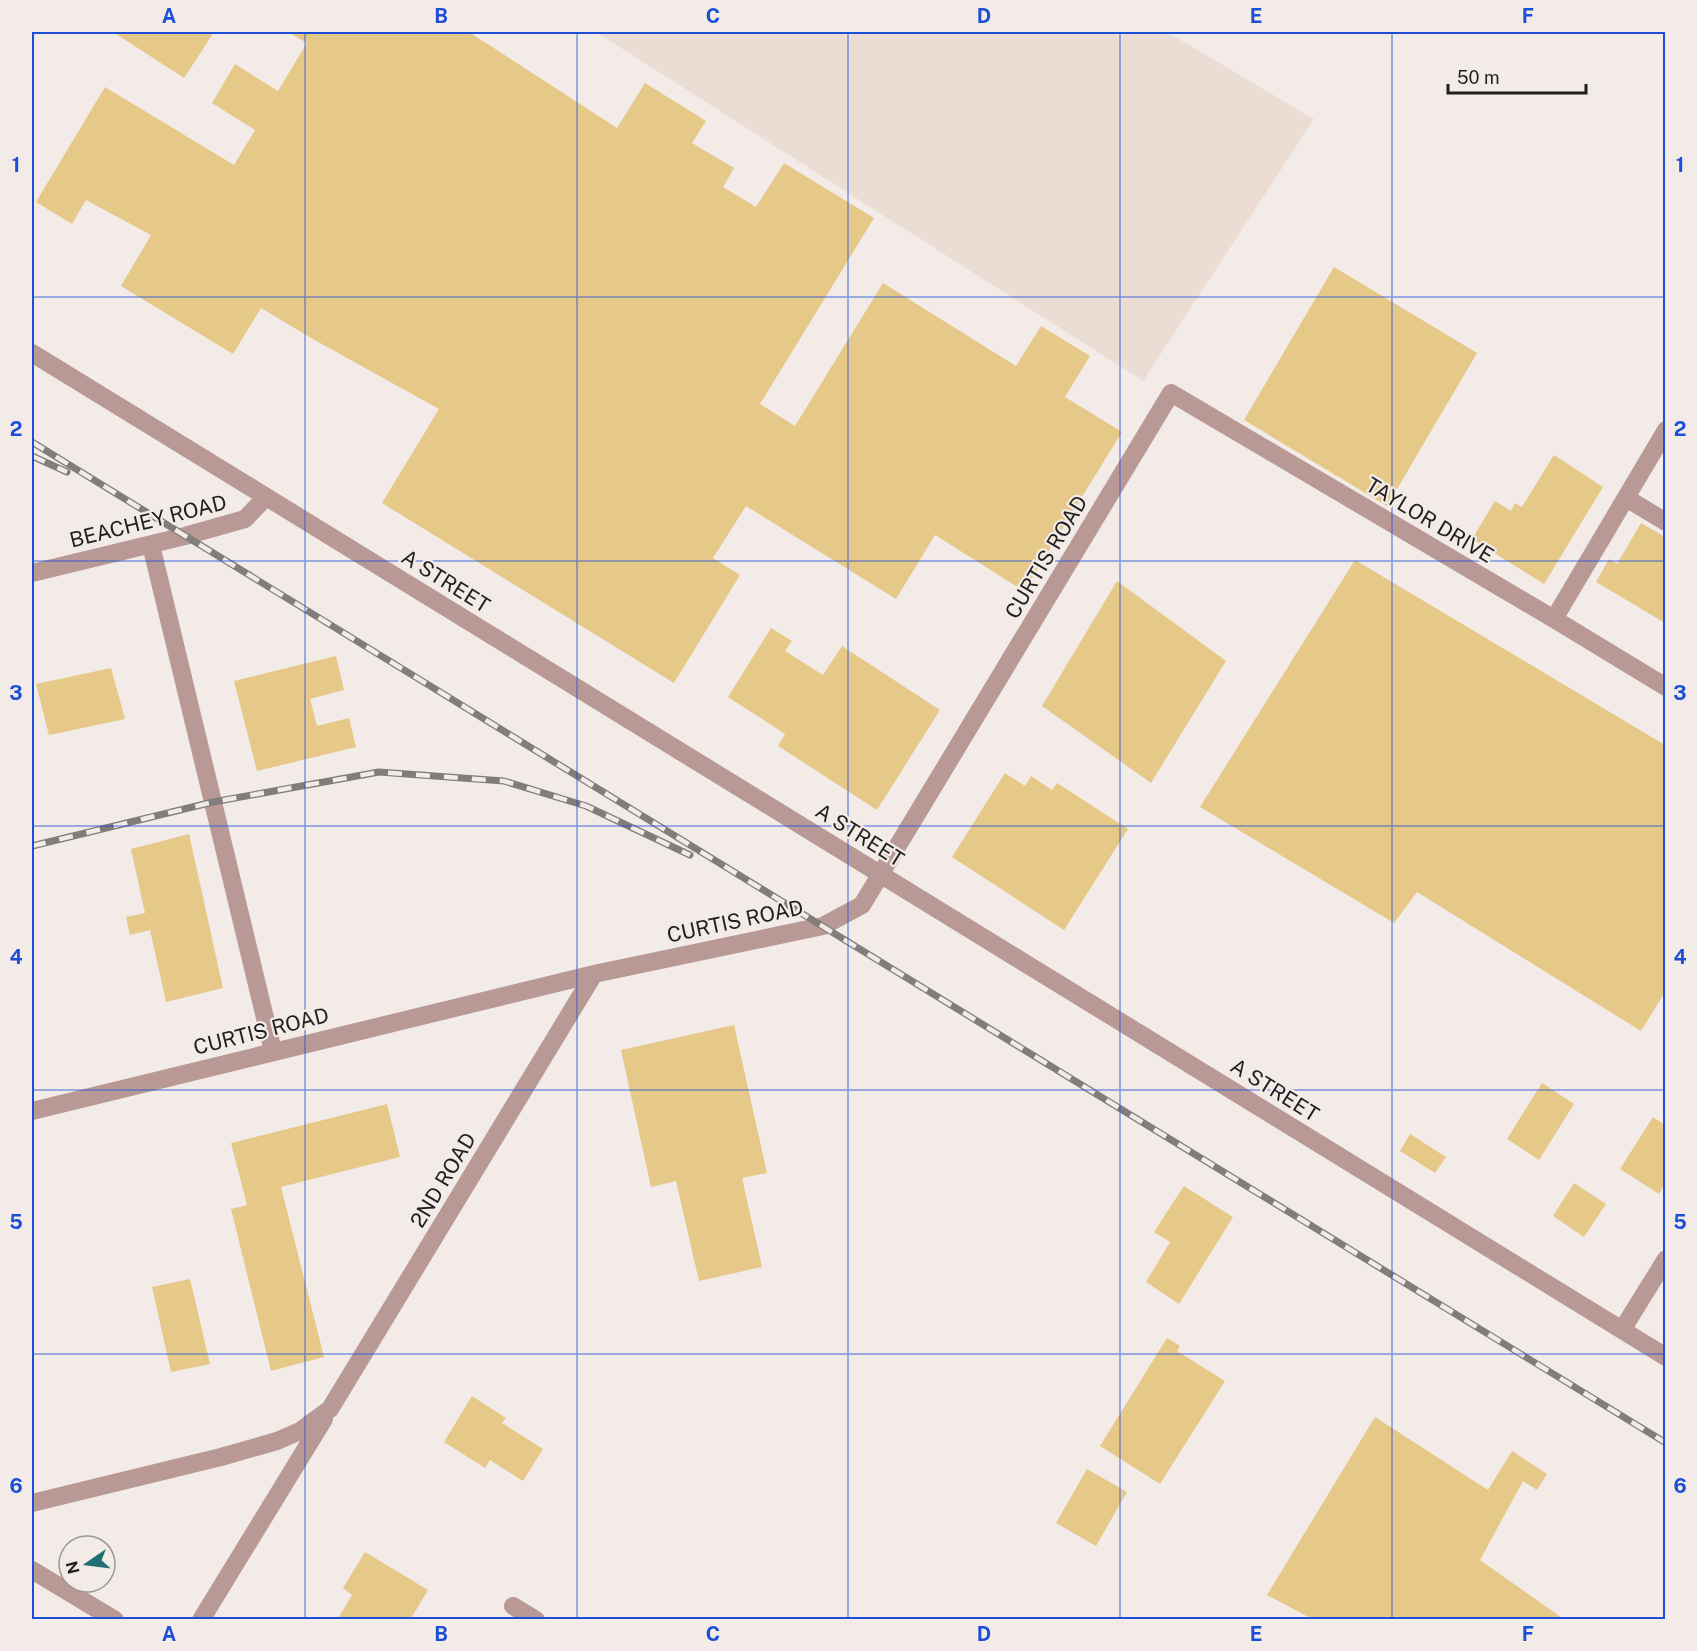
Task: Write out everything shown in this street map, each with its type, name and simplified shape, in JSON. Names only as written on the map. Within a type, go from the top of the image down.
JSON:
[{"type":"street","name":"A STREET","points":[[32,353],[1665,1357]]},
{"type":"street","name":"TAYLOR DRIVE","points":[[1171,393],[1665,687]]},
{"type":"street","name":"CURTIS ROAD","points":[[32,1111],[594,974],[823,926],[862,905],[1171,393]]},
{"type":"street","points":[[1554,619],[1665,430]]},
{"type":"street","name":"BEACHEY ROAD","points":[[32,573],[245,519],[266,497]]},
{"type":"street","points":[[1626,498],[1665,522]]},
{"type":"street","points":[[151,544],[273,1051]]},
{"type":"street","name":"2ND ROAD","points":[[201,1620],[594,974]]},
{"type":"street","points":[[1622,1330],[1665,1259]]},
{"type":"street","name":"2ND ROAD","points":[[32,1503],[277,1441],[300,1431],[330,1409]]},
{"type":"street","points":[[32,1570],[115,1620]]},
{"type":"street","points":[[513,1606],[536,1620]]},
{"type":"shaded area","points":[[596,32],[1167,32],[1314,119],[1143,381]]},
{"type":"building","points":[[113,32],[214,32],[184,78]]},
{"type":"building","points":[[288,32],[469,32],[617,128],[645,83],[706,121],[692,143],[734,168],[723,187],[756,207],[784,163],[874,218],[760,404],[795,426],[883,283],[1016,366],[1041,326],[1090,356],[1065,397],[1122,432],[1024,591],[935,535],[896,599],[746,506],[713,558],[740,575],[674,683],[382,503],[439,409],[261,308],[233,354],[121,286],[151,235],[86,200],[72,224],[36,202],[105,87],[234,165],[255,130],[212,103],[235,64],[278,91],[307,43]]},
{"type":"building","points":[[1334,267],[1477,353],[1387,506],[1244,420]]},
{"type":"building","points":[[1554,455],[1603,487],[1544,584],[1472,539],[1495,501],[1511,511],[1515,503],[1522,507]]},
{"type":"building","points":[[1641,523],[1665,537],[1665,623],[1596,582],[1609,559],[1617,564]]},
{"type":"building","points":[[1355,560],[1665,745],[1665,992],[1641,1031],[1417,892],[1394,923],[1200,807]]},
{"type":"building","points":[[1117,581],[1226,661],[1151,783],[1042,706]]},
{"type":"building","points":[[771,628],[792,641],[785,651],[823,675],[842,646],[940,710],[877,810],[778,746],[785,734],[728,697]]},
{"type":"building","points":[[336,656],[344,690],[310,699],[317,726],[349,718],[356,747],[257,771],[234,681]]},
{"type":"building","points":[[111,668],[125,719],[49,735],[36,684]]},
{"type":"building","points":[[1005,773],[1025,786],[1031,776],[1052,790],[1057,783],[1128,829],[1064,930],[952,857]]},
{"type":"building","points":[[189,834],[223,988],[166,1002],[150,930],[130,935],[126,917],[145,913],[131,849]]},
{"type":"building","points":[[734,1025],[767,1173],[742,1178],[762,1267],[699,1281],[676,1181],[651,1187],[621,1050]]},
{"type":"building","points":[[1542,1083],[1574,1104],[1539,1160],[1507,1139]]},
{"type":"building","points":[[387,1104],[400,1157],[281,1187],[324,1357],[271,1371],[231,1209],[247,1205],[231,1143]]},
{"type":"building","points":[[1653,1117],[1665,1125],[1665,1183],[1659,1194],[1620,1169]]},
{"type":"building","points":[[1410,1134],[1446,1157],[1435,1173],[1400,1151]]},
{"type":"building","points":[[1574,1183],[1606,1204],[1584,1237],[1553,1216]]},
{"type":"building","points":[[1184,1186],[1233,1217],[1179,1304],[1146,1282],[1170,1242],[1154,1232]]},
{"type":"building","points":[[190,1279],[210,1364],[171,1372],[152,1287]]},
{"type":"building","points":[[1167,1338],[1180,1346],[1177,1351],[1225,1381],[1160,1484],[1100,1446]]},
{"type":"building","points":[[472,1396],[506,1418],[502,1423],[543,1449],[523,1481],[490,1460],[485,1468],[444,1442]]},
{"type":"building","points":[[1375,1417],[1488,1490],[1512,1451],[1547,1474],[1537,1490],[1523,1481],[1480,1560],[1565,1620],[1314,1620],[1267,1595]]},
{"type":"building","points":[[1087,1469],[1127,1492],[1096,1546],[1056,1523]]},
{"type":"building","points":[[365,1552],[428,1590],[410,1620],[337,1620],[352,1595],[343,1588]]},
{"type":"railway","points":[[32,442],[1666,1443]]},
{"type":"railway","points":[[32,456],[67,472]]},
{"type":"railway","points":[[32,846],[213,802],[379,772],[504,781],[586,806],[690,855]]}]
